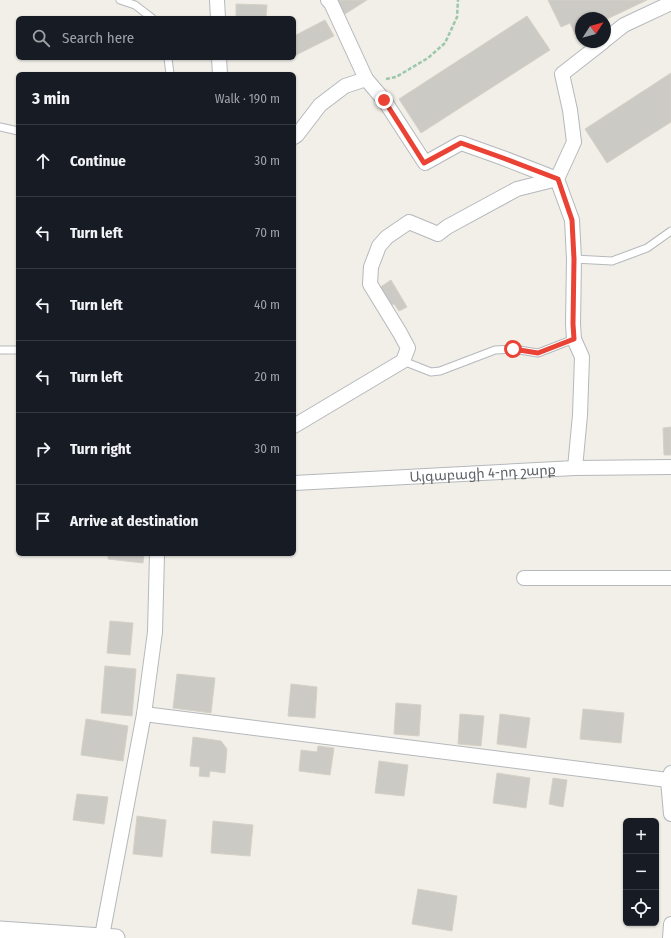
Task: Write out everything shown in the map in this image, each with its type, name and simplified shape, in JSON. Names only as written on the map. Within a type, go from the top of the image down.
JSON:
[{"type":"street","points":[[217,0],[218,16]]},
{"type":"street","points":[[328,0],[368,82],[384,100],[424,163],[461,143],[558,179]]},
{"type":"street","points":[[611,35],[624,25],[671,3]]},
{"type":"street","points":[[575,468],[580,415],[582,357],[574,339],[574,259],[572,220],[558,179],[574,142],[570,110],[562,74],[594,48]]},
{"type":"street","points":[[219,60],[220,72]]},
{"type":"street","points":[[296,136],[320,105],[345,86],[368,82]]},
{"type":"street","points":[[296,425],[403,361],[408,348],[400,332],[370,284],[372,267],[379,246],[387,237],[409,222],[438,234],[447,227],[517,189],[558,179]]},
{"type":"street","name":"Այգաբացի 4-րդ շարք","points":[[296,483],[575,468],[671,467]]},
{"type":"street","points":[[0,930],[109,937],[156,632],[157,556]]},
{"type":"street","points":[[524,578],[671,578]]},
{"type":"street","points":[[144,714],[670,776],[671,814]]},
{"type":"street","points":[[670,938],[671,924]]},
{"type":"lane","points":[[120,0],[135,5],[149,16]]},
{"type":"lane","points":[[168,60],[170,72]]},
{"type":"lane","points":[[0,127],[16,131]]},
{"type":"lane","points":[[574,259],[612,261],[647,248],[671,231]]},
{"type":"lane","points":[[403,361],[431,372],[440,371],[495,350],[513,349],[538,353],[574,339]]},
{"type":"lane","points":[[0,350],[16,350]]},
{"type":"path","points":[[368,82],[396,77],[428,58],[445,43],[457,17],[458,0]]},
{"type":"building","points":[[335,0],[367,0],[345,14]]},
{"type":"building","points":[[548,0],[647,0],[611,17],[611,12],[575,12],[575,34],[570,23],[561,27]]},
{"type":"building","points":[[236,4],[267,5],[266,16],[236,16]]},
{"type":"building","points":[[527,16],[550,50],[421,133],[399,99]]},
{"type":"building","points":[[325,20],[334,36],[296,55],[296,35]]},
{"type":"building","points":[[671,73],[671,122],[607,163],[585,129]]},
{"type":"building","points":[[391,280],[407,307],[399,311],[394,304],[390,306],[379,288]]},
{"type":"building","points":[[671,427],[671,455],[664,455],[663,428]]},
{"type":"building","points":[[108,556],[144,556],[143,563],[108,559]]},
{"type":"building","points":[[110,621],[133,623],[130,655],[107,653]]},
{"type":"building","points":[[105,666],[136,669],[132,716],[101,713]]},
{"type":"building","points":[[177,674],[215,678],[211,713],[173,708]]},
{"type":"building","points":[[291,684],[317,687],[315,718],[288,716]]},
{"type":"building","points":[[396,703],[421,705],[419,736],[394,734]]},
{"type":"building","points":[[583,709],[624,713],[621,743],[580,739]]},
{"type":"building","points":[[460,714],[484,716],[481,746],[458,744]]},
{"type":"building","points":[[500,714],[530,718],[526,748],[497,744]]},
{"type":"building","points":[[86,719],[128,726],[123,761],[81,755]]},
{"type":"building","points":[[193,737],[221,741],[227,749],[225,773],[210,771],[209,777],[199,776],[200,767],[190,766]]},
{"type":"building","points":[[318,746],[334,748],[330,775],[299,771],[301,750],[317,752]]},
{"type":"building","points":[[379,761],[408,765],[404,796],[375,793]]},
{"type":"building","points":[[497,773],[530,778],[526,808],[493,803]]},
{"type":"building","points":[[553,778],[567,780],[563,807],[549,804]]},
{"type":"building","points":[[77,794],[108,797],[104,824],[73,820]]},
{"type":"building","points":[[137,816],[166,820],[162,857],[133,854]]},
{"type":"building","points":[[213,821],[253,825],[250,856],[211,853]]},
{"type":"building","points":[[418,889],[457,896],[452,931],[412,924]]},
{"type":"route","points":[[384,100],[424,163],[461,143],[558,179],[572,220],[574,259],[574,339],[538,353],[513,349]]}]
